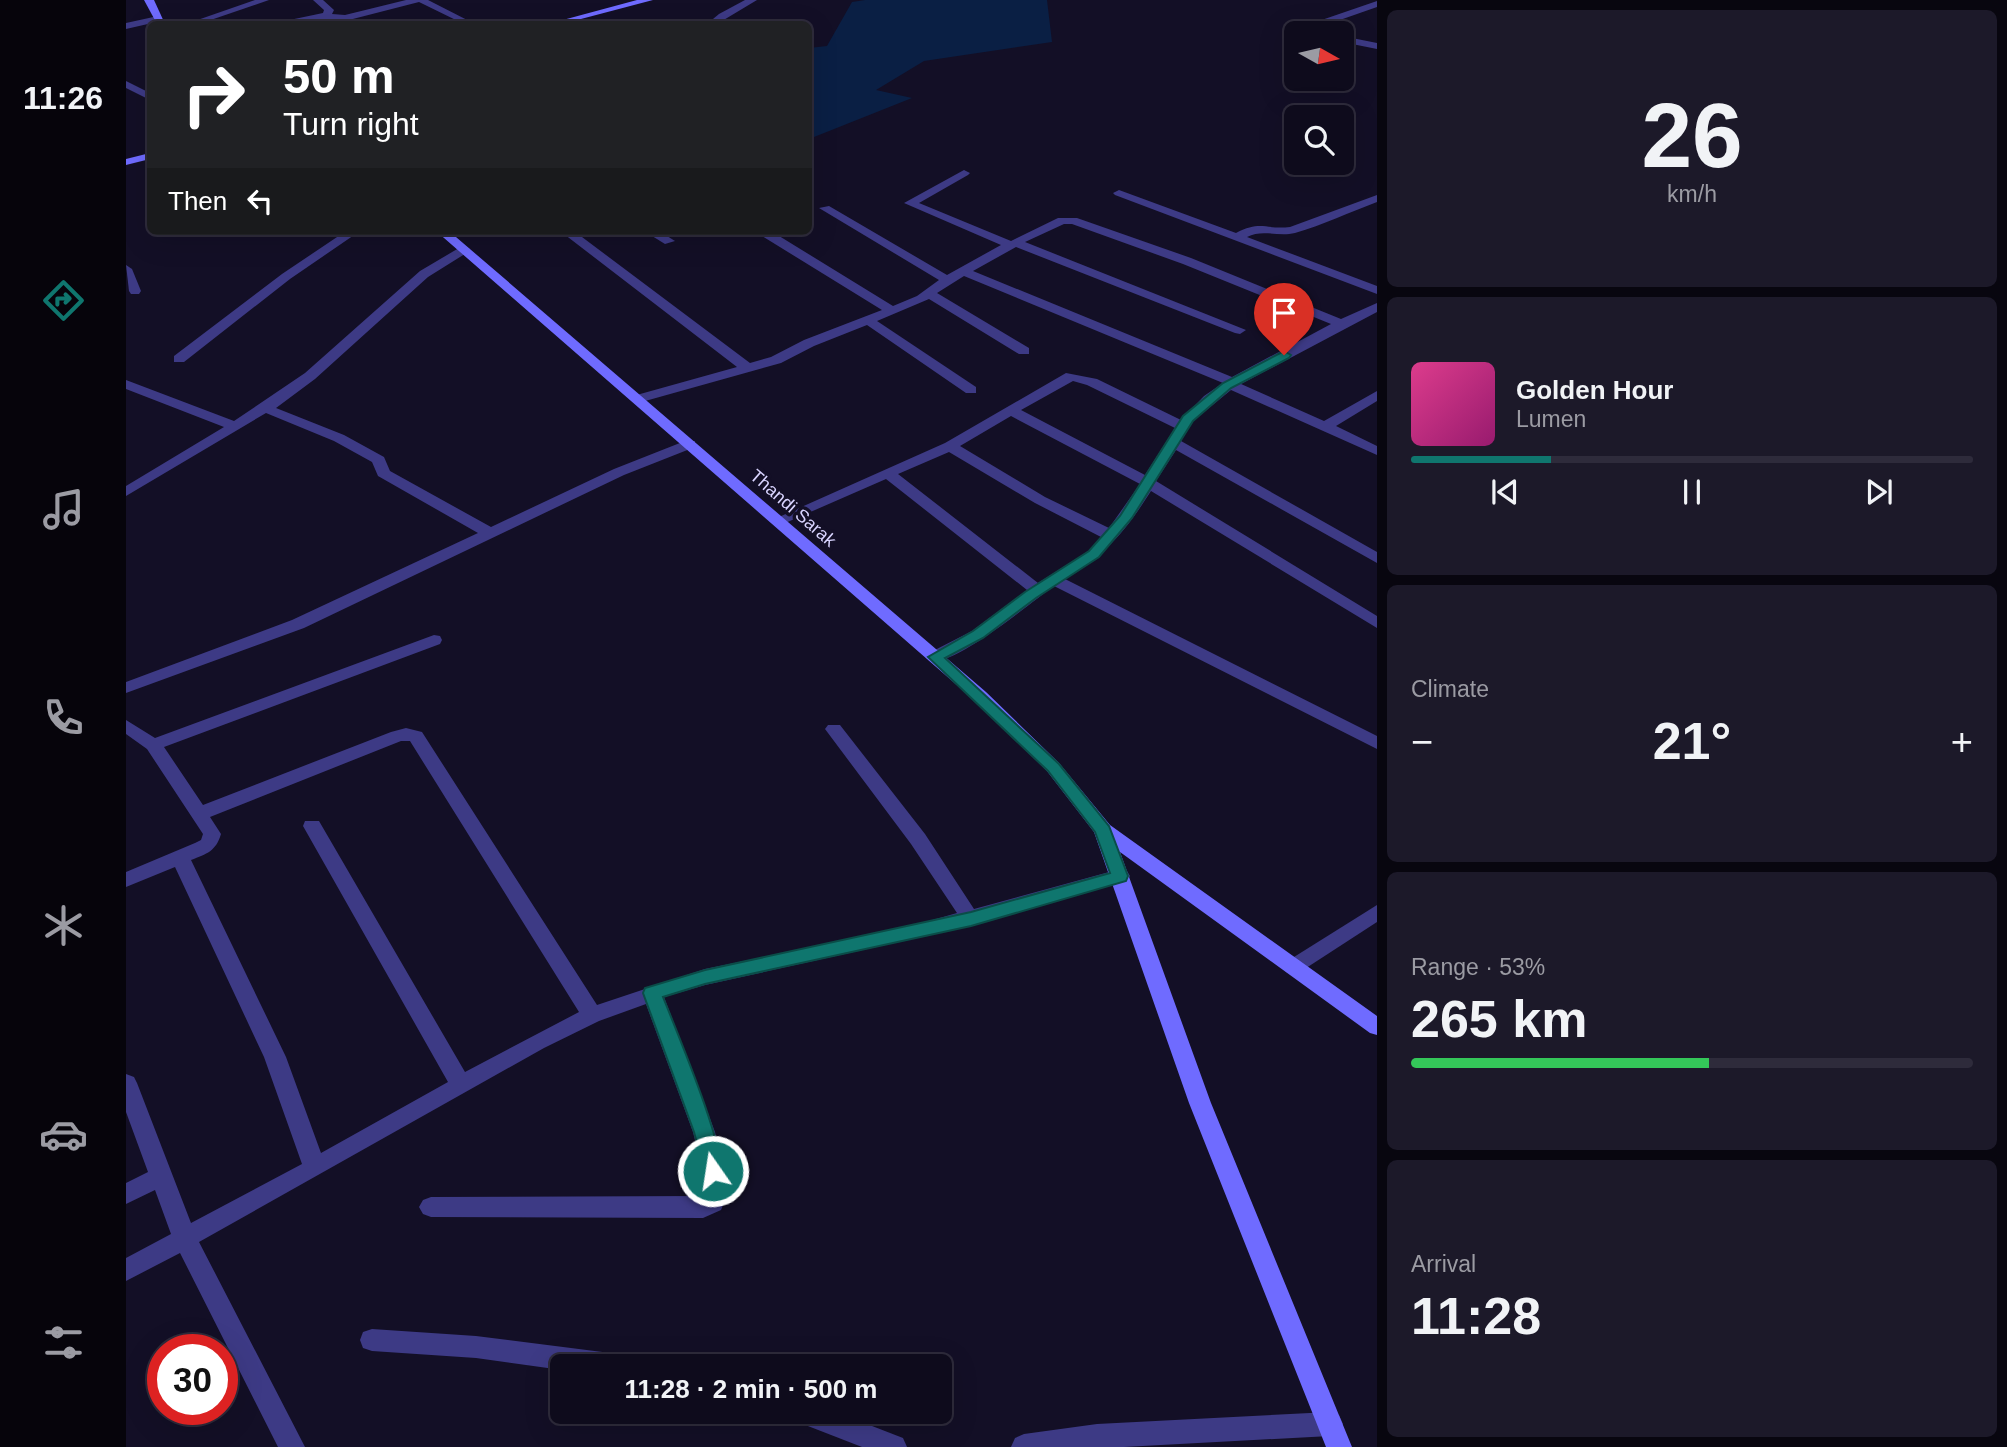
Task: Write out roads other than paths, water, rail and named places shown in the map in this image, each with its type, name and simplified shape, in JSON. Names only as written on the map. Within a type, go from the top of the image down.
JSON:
[{"type":"main road","points":[[149,0],[160,21]]},
{"type":"main road","points":[[565,21],[648,0]]},
{"type":"main road","points":[[126,162],[147,157]]},
{"type":"main road","name":"Thandi Sarak","points":[[450,235],[935,657],[1053,768],[1103,830]]},
{"type":"main road","points":[[1103,830],[1200,1103],[1334,1436]]},
{"type":"main road","points":[[1103,830],[1377,1027]]},
{"type":"street","points":[[200,21],[264,0]]},
{"type":"street","points":[[318,0],[329,10],[326,16]]},
{"type":"street","points":[[299,21],[326,16],[345,18],[419,0],[464,21]]},
{"type":"street","points":[[716,21],[752,0]]},
{"type":"street","points":[[1328,21],[1377,4]]},
{"type":"street","points":[[126,26],[147,24]]},
{"type":"street","points":[[1354,41],[1377,46]]},
{"type":"street","points":[[126,84],[147,95]]},
{"type":"street","points":[[964,173],[910,203],[1240,330]]},
{"type":"street","points":[[1119,193],[1377,290]]},
{"type":"street","points":[[1238,237],[1255,228],[1279,232],[1292,230],[1377,198]]},
{"type":"street","points":[[825,208],[947,280]]},
{"type":"street","points":[[638,399],[749,369],[868,320],[929,294],[963,271],[1062,220],[1073,220],[1198,265],[1342,324]]},
{"type":"street","points":[[179,359],[266,289],[347,235]]},
{"type":"street","points":[[571,235],[749,369]]},
{"type":"street","points":[[658,235],[669,241]]},
{"type":"street","points":[[769,235],[891,310]]},
{"type":"street","points":[[126,492],[265,408],[310,376],[424,274],[464,249]]},
{"type":"street","points":[[126,270],[135,291]]},
{"type":"street","points":[[963,271],[1231,383],[1377,451]]},
{"type":"street","points":[[929,294],[1024,351]]},
{"type":"street","points":[[935,657],[978,635],[1094,554],[1112,536],[1183,426],[1209,399],[1231,383],[1377,307]]},
{"type":"street","points":[[868,320],[971,390]]},
{"type":"street","points":[[778,521],[950,446],[1062,380],[1079,377],[1183,426]]},
{"type":"street","points":[[126,384],[235,426]]},
{"type":"street","points":[[1325,426],[1377,395]]},
{"type":"street","points":[[265,408],[339,438],[379,460],[383,473],[490,533]]},
{"type":"street","points":[[1012,411],[1147,482],[1377,623]]},
{"type":"street","points":[[1172,442],[1377,558]]},
{"type":"street","points":[[126,688],[298,624],[619,472],[690,444]]},
{"type":"street","points":[[950,446],[1040,500],[1112,536]]},
{"type":"street","points":[[889,474],[1038,591]]},
{"type":"street","points":[[1054,580],[1377,743]]},
{"type":"street","points":[[153,745],[434,640]]},
{"type":"street","points":[[126,726],[153,745],[212,834],[212,839],[202,848],[126,880]]},
{"type":"street","points":[[834,729],[918,839],[971,919]]},
{"type":"street","points":[[199,814],[397,736],[415,736],[592,1015]]},
{"type":"street","points":[[312,826],[461,1084]]},
{"type":"street","points":[[180,857],[275,1057],[316,1168]]},
{"type":"street","points":[[126,1270],[316,1168],[461,1084],[592,1015],[705,977],[971,919],[1120,876]]},
{"type":"street","points":[[1293,967],[1377,912]]},
{"type":"street","points":[[432,1207],[702,1208],[713,1203],[718,1191],[704,1132],[652,993]]},
{"type":"street","points":[[128,1093],[184,1237],[292,1447]]},
{"type":"street","points":[[126,1194],[162,1177]]},
{"type":"street","points":[[372,1340],[476,1347],[550,1357]]},
{"type":"street","points":[[835,1424],[894,1447]]},
{"type":"street","points":[[1024,1447],[1097,1436],[1334,1436]]},
{"type":"water","points":[[1047,0],[1052,42],[924,61],[876,90],[912,98],[812,138],[812,48],[827,46],[852,2]]}]
